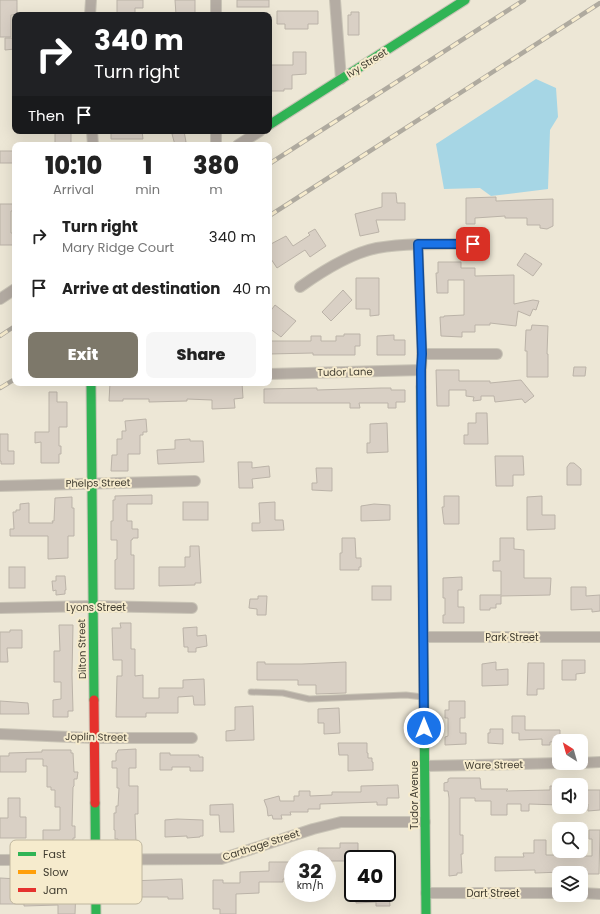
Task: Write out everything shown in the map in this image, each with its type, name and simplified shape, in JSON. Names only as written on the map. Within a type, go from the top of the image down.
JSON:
[{"type":"street","points":[[90,12],[91,0]]},
{"type":"street","points":[[216,0],[216,12]]},
{"type":"street","points":[[335,0],[341,79]]},
{"type":"street","name":"Ivy Street","points":[[272,123],[460,2]]},
{"type":"street","points":[[243,142],[255,134]]},
{"type":"street","points":[[300,287],[317,275],[350,258],[376,248],[418,244],[473,244],[483,248]]},
{"type":"street","name":"Tudor Avenue","points":[[418,244],[422,354],[426,914]]},
{"type":"street","points":[[0,299],[12,291]]},
{"type":"street","points":[[422,354],[496,354]]},
{"type":"street","name":"Tudor Lane","points":[[272,374],[421,370]]},
{"type":"street","name":"Dilton Street","points":[[91,386],[95,840]]},
{"type":"street","name":"Phelps Street","points":[[0,486],[195,481]]},
{"type":"street","name":"Lyons Street","points":[[0,608],[92,606],[192,608]]},
{"type":"street","name":"Park Street","points":[[424,637],[600,637]]},
{"type":"street","name":"Joplin Street","points":[[0,734],[94,738],[192,738]]},
{"type":"street","points":[[588,763],[600,762]]},
{"type":"street","name":"Ware Street","points":[[424,766],[552,763]]},
{"type":"street","name":"Carthage Street","points":[[142,860],[221,859],[312,829],[341,822],[425,822]]},
{"type":"street","name":"Dart Street","points":[[426,893],[552,893]]},
{"type":"street","points":[[588,894],[600,894]]},
{"type":"street","name":"Dilton Street","points":[[96,904],[96,914]]},
{"type":"lane","points":[[251,692],[283,693],[309,699],[406,696],[424,697]]},
{"type":"water","points":[[536,79],[556,88],[558,117],[550,130],[548,189],[491,196],[480,188],[444,189],[436,144]]},
{"type":"building","points":[[0,0],[17,0],[17,12],[12,12],[11,15],[11,37],[0,37]]},
{"type":"building","points":[[117,0],[143,0],[143,8],[135,8],[135,12],[117,12]]},
{"type":"building","points":[[175,0],[195,0],[195,12],[176,12]]},
{"type":"building","points":[[237,0],[269,0],[269,7],[237,7]]},
{"type":"building","points":[[277,11],[318,11],[318,24],[308,24],[308,29],[285,29],[285,24],[277,24]]},
{"type":"building","points":[[351,12],[359,12],[359,35],[348,35],[348,15],[351,15]]},
{"type":"building","points":[[5,38],[12,38],[12,49],[5,50]]},
{"type":"building","points":[[293,52],[306,52],[306,74],[292,75],[292,89],[272,91],[272,65],[293,65]]},
{"type":"building","points":[[55,134],[71,134],[71,142],[55,142]]},
{"type":"building","points":[[111,134],[142,134],[143,139],[111,139]]},
{"type":"building","points":[[172,134],[185,134],[186,142],[174,142]]},
{"type":"building","points":[[0,151],[12,151],[12,163],[0,163]]},
{"type":"building","points":[[382,193],[396,193],[397,203],[405,203],[405,220],[376,220],[379,232],[360,236],[355,214],[382,207]]},
{"type":"building","points":[[496,197],[496,201],[553,199],[553,226],[547,229],[540,228],[540,225],[527,225],[527,218],[505,218],[505,216],[475,218],[475,224],[466,224],[466,198]]},
{"type":"building","points":[[0,204],[12,204],[12,245],[0,245]]},
{"type":"building","points":[[315,229],[326,246],[310,257],[305,250],[277,268],[272,260],[272,243],[286,236],[293,246],[310,235],[308,233]]},
{"type":"building","points":[[525,253],[542,264],[533,276],[517,265]]},
{"type":"building","points":[[438,262],[461,262],[461,268],[475,268],[475,276],[514,275],[514,304],[533,300],[539,301],[536,310],[533,309],[530,316],[518,311],[516,326],[490,323],[490,325],[475,325],[475,332],[462,332],[462,337],[441,336],[440,317],[464,315],[464,280],[448,280],[448,293],[437,293],[436,273],[438,273]]},
{"type":"building","points":[[356,278],[379,278],[379,315],[370,316],[370,309],[356,309]]},
{"type":"building","points":[[343,290],[352,300],[331,321],[322,312]]},
{"type":"building","points":[[275,305],[296,321],[281,337],[272,330],[272,309]]},
{"type":"building","points":[[532,325],[548,326],[548,377],[527,377],[527,351],[525,351],[526,330],[531,330]]},
{"type":"building","points":[[344,334],[360,334],[360,346],[355,346],[355,355],[313,355],[313,353],[272,354],[272,341],[311,341],[311,336],[321,336],[321,341],[336,341],[336,336],[344,336]]},
{"type":"building","points":[[394,335],[394,340],[405,340],[405,355],[377,355],[377,336]]},
{"type":"building","points":[[574,367],[586,367],[585,376],[573,376]]},
{"type":"building","points":[[436,370],[459,370],[459,381],[490,381],[490,383],[521,380],[534,396],[525,403],[522,399],[495,402],[494,396],[481,396],[481,400],[473,401],[474,397],[466,396],[466,390],[449,390],[449,406],[437,406]]},
{"type":"building","points":[[110,386],[242,386],[243,398],[234,399],[235,408],[212,409],[212,400],[187,399],[187,401],[149,402],[149,399],[123,399],[123,401],[109,401]]},
{"type":"building","points":[[317,388],[317,390],[391,388],[391,390],[405,390],[405,402],[396,402],[396,408],[388,408],[388,403],[359,403],[360,408],[350,408],[350,403],[264,403],[264,389]]},
{"type":"building","points":[[49,392],[57,392],[57,402],[67,402],[67,427],[59,427],[59,446],[61,446],[61,454],[59,454],[59,463],[41,463],[41,442],[35,443],[35,432],[49,432]]},
{"type":"building","points":[[476,413],[487,413],[488,444],[464,444],[464,435],[468,435],[468,423],[476,423]]},
{"type":"building","points":[[146,419],[147,432],[143,432],[143,435],[140,435],[140,454],[128,454],[128,471],[111,471],[112,455],[117,455],[117,439],[122,439],[122,431],[126,431],[125,421]]},
{"type":"building","points":[[387,423],[388,452],[367,453],[367,443],[370,443],[370,424]]},
{"type":"building","points":[[0,434],[8,434],[8,451],[14,451],[14,464],[1,464]]},
{"type":"building","points":[[190,439],[190,441],[203,441],[204,462],[158,464],[157,450],[175,449],[175,440]]},
{"type":"building","points":[[495,456],[523,456],[524,475],[513,475],[513,486],[496,486]]},
{"type":"building","points":[[238,462],[252,462],[252,468],[269,466],[270,477],[252,479],[253,488],[239,488]]},
{"type":"building","points":[[570,463],[574,463],[581,469],[581,485],[567,485],[567,467]]},
{"type":"building","points":[[316,468],[332,468],[332,491],[312,490],[312,483],[317,483]]},
{"type":"building","points":[[152,495],[152,504],[127,504],[127,521],[132,521],[132,529],[138,529],[138,538],[133,538],[131,540],[131,555],[134,555],[134,589],[115,589],[117,540],[111,540],[113,500],[115,500],[115,496]]},
{"type":"building","points":[[444,496],[459,496],[459,524],[444,524],[442,507],[444,507]]},
{"type":"building","points":[[542,496],[542,515],[555,515],[555,529],[527,530],[527,497]]},
{"type":"building","points":[[72,497],[72,508],[74,508],[74,536],[68,536],[68,558],[48,559],[48,536],[10,536],[10,529],[14,529],[13,512],[20,510],[20,504],[29,503],[29,523],[53,523],[55,498]]},
{"type":"building","points":[[183,502],[208,502],[208,520],[183,520]]},
{"type":"building","points":[[275,502],[275,520],[283,520],[284,530],[252,531],[252,523],[260,523],[259,503]]},
{"type":"building","points":[[374,504],[390,505],[390,520],[361,521],[361,506]]},
{"type":"building","points":[[342,538],[355,538],[356,558],[361,558],[361,567],[359,567],[359,570],[340,570]]},
{"type":"building","points":[[500,538],[514,538],[514,549],[524,550],[524,578],[551,578],[550,595],[501,596],[501,604],[496,604],[496,608],[490,608],[490,610],[480,610],[480,595],[501,595],[501,571],[493,571],[493,561],[500,561]]},
{"type":"building","points":[[190,546],[199,546],[201,583],[195,583],[195,585],[159,586],[159,567],[185,567],[185,557],[190,557]]},
{"type":"building","points":[[9,567],[25,567],[25,588],[9,588]]},
{"type":"building","points":[[56,576],[65,576],[65,594],[56,595],[56,590],[53,591],[52,581],[56,581]]},
{"type":"building","points":[[462,577],[462,590],[458,590],[458,607],[464,607],[464,623],[443,623],[443,615],[445,615],[445,598],[443,598],[443,578]]},
{"type":"building","points":[[372,586],[391,586],[391,600],[372,600]]},
{"type":"building","points":[[571,587],[586,587],[586,596],[600,595],[600,611],[592,612],[592,609],[571,610]]},
{"type":"building","points":[[258,596],[267,596],[266,615],[257,615],[257,609],[249,608],[250,599],[258,599]]},
{"type":"building","points":[[120,623],[131,623],[131,649],[135,649],[135,676],[143,675],[143,698],[159,698],[159,688],[183,688],[183,680],[204,679],[205,705],[194,705],[193,696],[178,697],[178,713],[146,713],[146,717],[116,717],[117,676],[122,676],[122,660],[113,660],[112,628],[121,628]]},
{"type":"building","points":[[59,625],[73,625],[73,711],[68,711],[68,717],[53,717],[53,700],[61,699],[61,682],[54,682],[54,651],[60,651]]},
{"type":"building","points":[[197,627],[197,636],[206,635],[207,646],[196,648],[196,652],[188,652],[188,647],[184,647],[183,628]]},
{"type":"building","points":[[10,630],[22,630],[22,648],[7,648],[8,662],[0,662],[0,632],[10,632]]},
{"type":"building","points":[[562,660],[585,660],[585,673],[576,674],[576,680],[562,680]]},
{"type":"building","points":[[257,662],[265,662],[265,664],[302,664],[346,662],[346,693],[316,694],[316,685],[298,685],[298,680],[257,680]]},
{"type":"building","points":[[496,662],[496,670],[508,669],[508,685],[482,686],[482,664]]},
{"type":"building","points":[[528,663],[544,663],[544,689],[537,689],[537,695],[527,695]]},
{"type":"building","points":[[0,701],[28,703],[29,714],[0,714]]},
{"type":"building","points":[[449,701],[465,701],[465,718],[460,718],[460,733],[466,733],[466,744],[445,745],[445,737],[448,736],[448,718],[445,718],[445,710],[449,710]]},
{"type":"building","points":[[253,706],[254,740],[226,741],[226,731],[235,730],[235,707]]},
{"type":"building","points":[[339,708],[340,733],[324,734],[324,723],[318,723],[318,709]]},
{"type":"building","points":[[512,716],[525,716],[525,730],[560,730],[560,734],[552,734],[552,742],[550,742],[550,745],[542,745],[542,739],[519,740],[519,733],[512,733]]},
{"type":"building","points":[[490,729],[503,729],[503,744],[488,743],[488,733],[490,733]]},
{"type":"building","points":[[338,743],[367,743],[368,758],[372,758],[373,770],[348,771],[348,755],[339,755]]},
{"type":"building","points":[[136,749],[136,768],[129,768],[129,786],[138,786],[138,814],[135,814],[136,840],[115,839],[114,813],[116,813],[116,806],[118,806],[119,788],[117,788],[117,768],[112,768],[112,761],[116,761],[116,753],[118,750]]},
{"type":"building","points":[[42,750],[71,750],[71,753],[73,753],[74,772],[78,772],[77,779],[74,779],[73,787],[72,826],[75,826],[75,838],[73,838],[73,840],[43,840],[43,830],[60,830],[60,807],[55,807],[55,790],[51,790],[51,787],[47,787],[47,766],[43,766],[43,759],[26,759],[26,772],[0,772],[0,756],[9,756],[9,753],[42,752]]},
{"type":"building","points":[[160,753],[170,753],[170,755],[199,755],[199,757],[203,757],[203,771],[190,771],[190,767],[172,767],[172,770],[160,770]]},
{"type":"building","points":[[480,778],[481,789],[508,789],[506,791],[550,790],[550,786],[552,786],[552,805],[529,804],[529,811],[521,811],[521,804],[507,804],[507,815],[491,815],[491,801],[475,801],[475,798],[460,798],[460,835],[463,835],[463,854],[461,854],[462,873],[449,876],[449,798],[448,791],[444,791],[444,783],[448,782],[448,779]]},
{"type":"building","points":[[398,785],[399,798],[387,798],[387,805],[377,805],[377,802],[320,804],[320,809],[308,809],[308,812],[290,812],[291,815],[281,815],[282,819],[273,819],[272,815],[268,816],[264,800],[279,796],[280,801],[294,801],[294,796],[299,796],[299,791],[310,791],[310,796],[332,795],[332,792],[361,792],[361,786]]},
{"type":"building","points":[[588,790],[600,790],[600,810],[588,811]]},
{"type":"building","points":[[8,798],[20,798],[20,817],[26,817],[26,838],[0,838],[0,818],[8,818]]},
{"type":"building","points":[[233,804],[234,832],[220,832],[219,815],[210,815],[210,805]]},
{"type":"building","points":[[165,820],[203,820],[203,836],[187,838],[187,836],[165,837]]},
{"type":"building","points":[[589,830],[600,830],[599,874],[588,874],[588,866],[552,866],[552,872],[535,873],[535,870],[495,871],[495,857],[524,857],[523,853],[534,853],[534,840],[546,840],[546,855],[552,855],[552,858],[588,858],[588,856],[592,856],[592,839],[589,839]]},
{"type":"building","points":[[340,843],[358,843],[358,850],[344,850],[344,861],[336,861],[336,850],[318,850],[318,848],[340,848]]},
{"type":"building","points":[[269,862],[284,862],[283,882],[259,882],[259,893],[236,894],[236,914],[220,914],[220,909],[213,909],[213,880],[223,880],[223,883],[240,883],[240,872],[269,871]]},
{"type":"building","points":[[0,878],[10,879],[10,904],[0,904]]},
{"type":"building","points":[[182,879],[183,899],[168,899],[168,897],[142,897],[142,881]]},
{"type":"building","points":[[376,902],[390,902],[390,906],[376,906]]},
{"type":"building","points":[[24,904],[75,904],[75,914],[58,914],[58,905],[24,906]]},
{"type":"railway","points":[[272,162],[524,0]]},
{"type":"railway","points":[[272,214],[600,3]]},
{"type":"railway","points":[[0,336],[12,328]]},
{"type":"railway","points":[[0,388],[12,381]]},
{"type":"traffic: fast","points":[[272,123],[465,0]]},
{"type":"traffic: fast","points":[[91,386],[94,700]]},
{"type":"traffic: fast","points":[[421,387],[426,914]]},
{"type":"traffic: fast","points":[[95,803],[95,840]]},
{"type":"traffic: fast","points":[[96,904],[96,914]]},
{"type":"traffic: slow","points":[[418,244],[422,354],[421,387]]},
{"type":"traffic: jam","points":[[94,700],[95,803]]},
{"type":"route","points":[[424,728],[422,354],[418,244],[473,244]]}]
